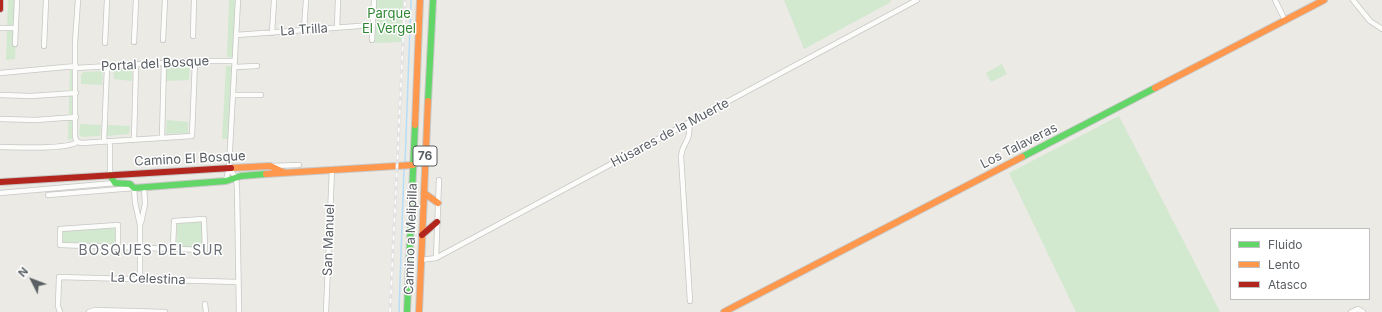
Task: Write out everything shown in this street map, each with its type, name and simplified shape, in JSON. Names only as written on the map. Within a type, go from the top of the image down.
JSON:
[{"type":"street","points":[[0,0],[0,9]]},
{"type":"street","points":[[15,44],[17,0]]},
{"type":"street","points":[[44,46],[46,0]]},
{"type":"street","points":[[77,142],[75,137],[78,0]]},
{"type":"street","points":[[105,43],[107,0]]},
{"type":"street","points":[[134,42],[136,0]]},
{"type":"street","points":[[163,40],[165,0]]},
{"type":"street","points":[[193,36],[194,0]]},
{"type":"street","points":[[226,181],[229,167],[234,95],[238,0]]},
{"type":"street","points":[[272,33],[274,0]]},
{"type":"street","points":[[304,30],[306,0]]},
{"type":"street","points":[[337,28],[338,0]]},
{"type":"street","points":[[372,40],[374,0]]},
{"type":"street","name":"Camino a Melipilla","points":[[407,312],[410,165],[420,0]]},
{"type":"street","name":"Camino a Melipilla","points":[[419,312],[433,0]]},
{"type":"street","name":"Húsares de la Muerte","points":[[421,260],[436,258],[917,0]]},
{"type":"street","points":[[1275,0],[1286,20]]},
{"type":"street","name":"Los Talaveras","points":[[724,312],[1324,0]]},
{"type":"street","points":[[1353,0],[1370,21],[1382,28]]},
{"type":"street","name":"La Trilla","points":[[236,35],[373,25]]},
{"type":"street","points":[[0,28],[15,28]]},
{"type":"street","points":[[0,147],[42,147],[72,145],[77,142],[110,142],[192,136],[195,61]]},
{"type":"street","name":"Portal del Bosque","points":[[0,72],[76,67],[107,67],[164,62],[235,61]]},
{"type":"street","points":[[162,137],[164,62]]},
{"type":"street","points":[[134,140],[136,64]]},
{"type":"street","points":[[235,67],[256,66]]},
{"type":"street","points":[[104,141],[107,67]]},
{"type":"street","points":[[0,94],[31,96],[76,93]]},
{"type":"street","points":[[234,95],[261,95]]},
{"type":"street","points":[[0,119],[36,120],[76,117]]},
{"type":"street","points":[[689,123],[690,136],[682,150],[681,156],[690,301]]},
{"type":"street","points":[[110,142],[110,175],[115,183]]},
{"type":"street","name":"Camino El Bosque","points":[[0,182],[229,167],[299,165]]},
{"type":"street","name":"Camino El Bosque","points":[[48,195],[226,181],[241,176],[283,172],[410,165]]},
{"type":"street","name":"Camino El Bosque","points":[[270,166],[283,172]]},
{"type":"street","points":[[229,167],[236,178],[239,312]]},
{"type":"street","name":"San Manuel","points":[[326,312],[332,169]]},
{"type":"street","points":[[436,258],[439,180]]},
{"type":"street","name":"Camino El Bosque","points":[[0,193],[115,183],[130,184],[134,188]]},
{"type":"street","points":[[140,225],[144,209],[144,187]]},
{"type":"street","points":[[134,188],[135,202],[140,225],[140,279]]},
{"type":"street","points":[[424,193],[438,203]]},
{"type":"street","points":[[118,247],[118,225],[60,229],[60,245],[140,248],[205,250],[204,219],[174,221],[173,249]]},
{"type":"street","points":[[422,235],[437,222]]},
{"type":"street","name":"La Celestina","points":[[60,312],[58,306],[58,278],[238,282]]},
{"type":"street","points":[[206,304],[206,312]]},
{"type":"street","points":[[1351,312],[1358,309],[1363,312]]},
{"type":"street","points":[[89,312],[165,312]]},
{"type":"green space","points":[[8,0],[18,0],[15,59],[6,60]]},
{"type":"green space","points":[[229,0],[235,0],[234,57],[227,57]]},
{"type":"green space","name":"Parque El Vergel","points":[[376,0],[403,0],[402,42],[375,43]]},
{"type":"green space","points":[[784,0],[890,0],[891,2],[804,49]]},
{"type":"green space","points":[[1002,64],[1007,74],[991,82],[986,73]]},
{"type":"green space","points":[[190,66],[189,80],[166,81],[166,68]]},
{"type":"green space","points":[[226,66],[233,66],[229,139],[222,139]]},
{"type":"green space","points":[[132,67],[132,81],[114,79],[113,70]]},
{"type":"green space","points":[[73,69],[72,139],[68,140],[70,70]]},
{"type":"green space","points":[[103,71],[102,85],[81,84],[81,76],[83,72]]},
{"type":"green space","points":[[1119,116],[1220,312],[1076,312],[1009,173]]},
{"type":"green space","points":[[167,120],[188,122],[188,133],[166,134]]},
{"type":"green space","points":[[80,124],[101,125],[100,136],[82,137],[79,134]]},
{"type":"green space","points":[[107,125],[130,126],[129,134],[106,136]]},
{"type":"green space","points":[[177,222],[202,222],[202,247],[177,247]]},
{"type":"green space","points":[[117,228],[116,244],[62,242],[63,231]]},
{"type":"waterway","points":[[405,164],[411,0]]},
{"type":"waterway","points":[[399,312],[404,168]]},
{"type":"railway","points":[[390,312],[405,0]]},
{"type":"traffic: fast","points":[[428,101],[433,0]]},
{"type":"traffic: fast","points":[[1022,157],[1155,88]]},
{"type":"traffic: fast","points":[[407,312],[415,125]]},
{"type":"traffic: fast","points":[[110,175],[115,183],[130,184],[134,188],[226,181],[241,176],[266,174]]},
{"type":"traffic: slow","points":[[415,125],[420,0]]},
{"type":"traffic: slow","points":[[1155,88],[1324,0]]},
{"type":"traffic: slow","points":[[419,312],[428,101]]},
{"type":"traffic: slow","points":[[724,312],[1022,157]]},
{"type":"traffic: slow","points":[[266,174],[413,165]]},
{"type":"traffic: slow","points":[[231,168],[270,166],[283,172]]},
{"type":"traffic: slow","points":[[424,193],[438,203]]},
{"type":"traffic: jam","points":[[0,0],[0,9]]},
{"type":"traffic: jam","points":[[0,182],[231,168]]},
{"type":"traffic: jam","points":[[422,235],[437,222]]},
{"type":"district","name":"BOSQUES DEL SUR","points":[[151,251]]}]
